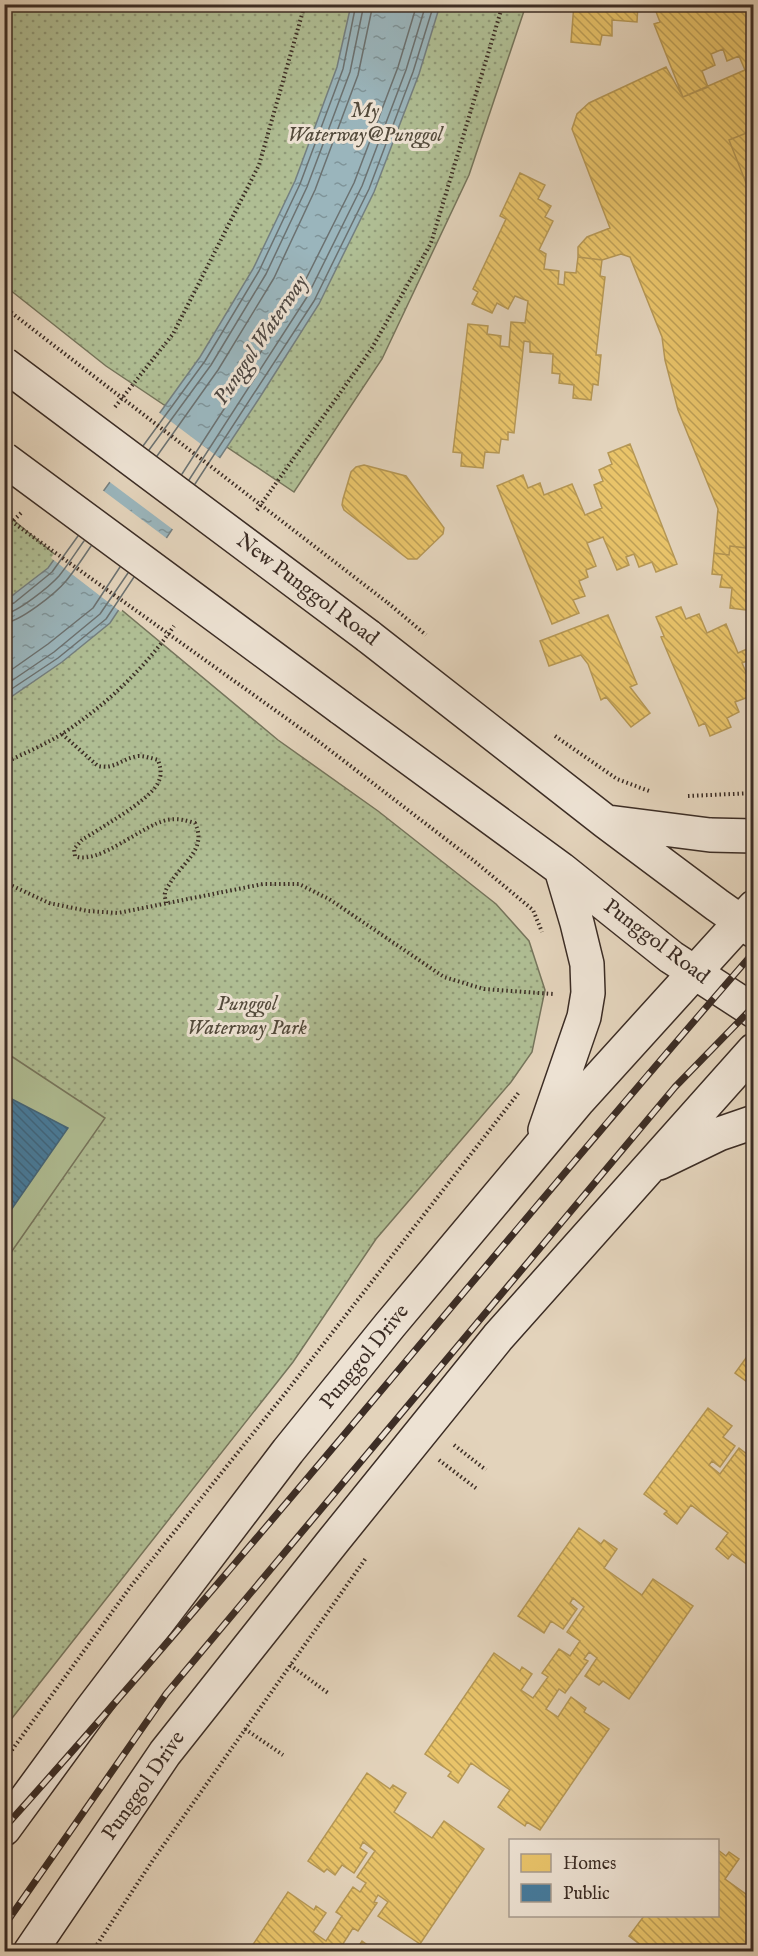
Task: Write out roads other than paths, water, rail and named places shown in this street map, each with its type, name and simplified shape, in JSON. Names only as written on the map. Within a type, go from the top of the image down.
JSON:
[{"type":"main road","name":"New Punggol Road","points":[[4,363],[368,636],[606,822]]},
{"type":"main road","points":[[4,459],[561,869],[578,923],[587,964],[588,993],[584,1017],[539,1146]]},
{"type":"main road","points":[[606,822],[710,835],[753,836]]},
{"type":"main road","points":[[606,822],[749,920]]},
{"type":"main road","name":"Punggol Road","points":[[561,869],[671,957],[753,1011]]},
{"type":"main road","name":"Punggol Drive","points":[[4,1829],[91,1710],[288,1451],[539,1146],[694,972],[749,920]]},
{"type":"main road","name":"Punggol Drive","points":[[30,1952],[165,1753],[498,1337],[753,1050]]},
{"type":"main road","points":[[645,1170],[719,1134],[753,1122]]},
{"type":"water","name":"Punggol Waterway","points":[[351,5],[440,5],[419,74],[374,192],[319,304],[110,623],[62,662],[5,701],[5,601],[48,568],[200,357],[253,269],[295,181],[337,67]]},
{"type":"railway","points":[[4,1828],[288,1502],[566,1171],[754,952]]},
{"type":"railway","points":[[4,1926],[166,1694],[675,1087],[754,1006]]},
{"type":"park label","name":"My Waterway@Punggol","points":[[365,123]]},
{"type":"park label","name":"Punggol Waterway Park","points":[[247,1016]]}]
